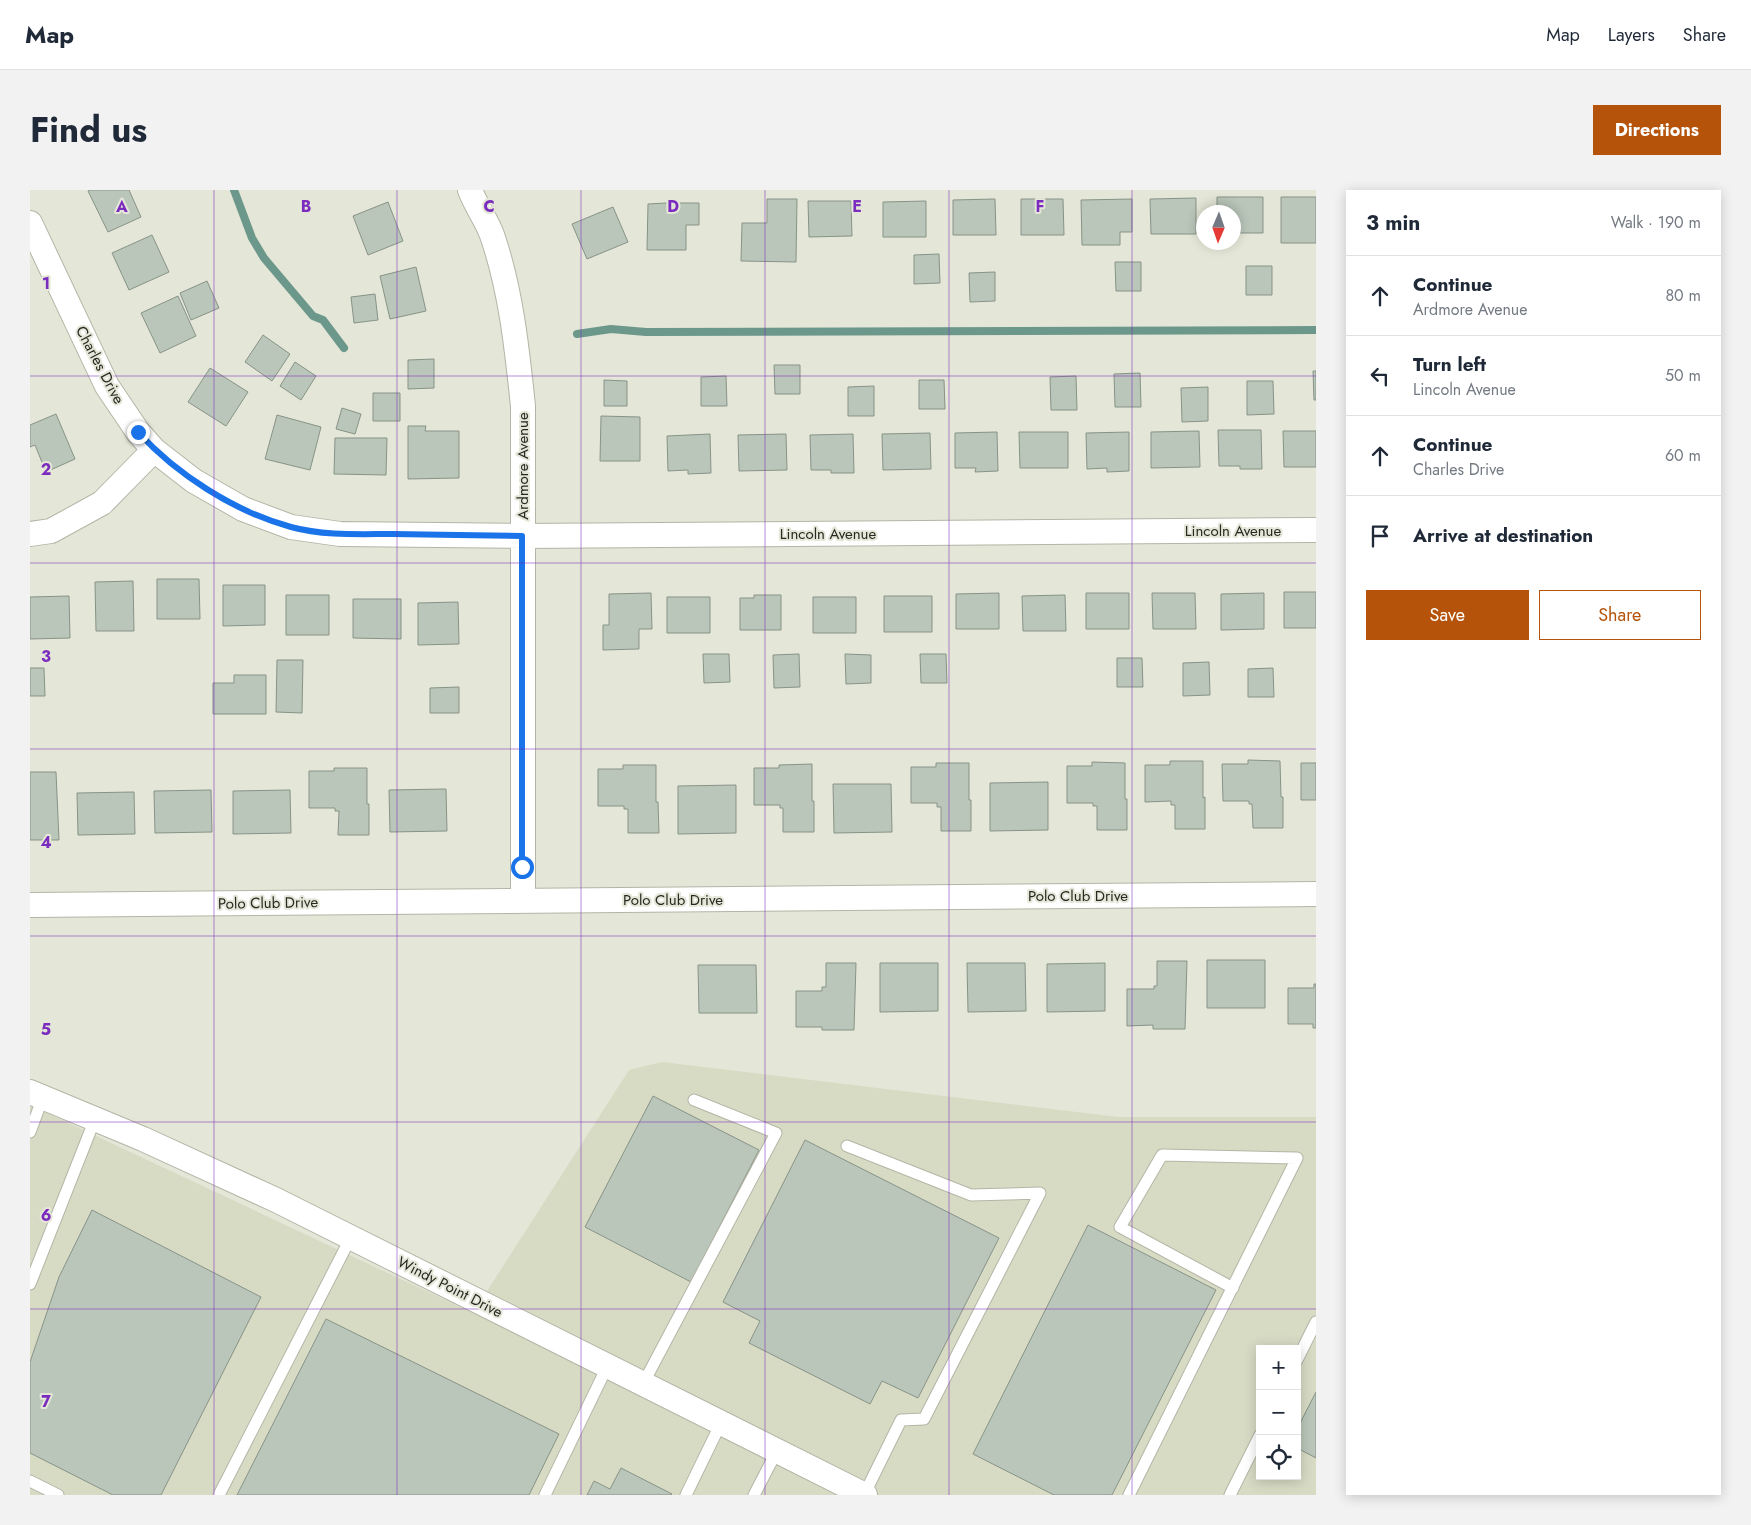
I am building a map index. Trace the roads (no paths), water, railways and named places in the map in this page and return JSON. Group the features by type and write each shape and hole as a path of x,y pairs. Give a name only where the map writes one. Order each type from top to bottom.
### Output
{"street":[{"name":"Ardmore Avenue","path":"476,192 492,234 507,290 518,357 523,406 522,901"},
{"name":"Charles Drive","path":"30,223 107,386 138,432 154,450 194,481 243,509 291,527 340,534"},
{"path":"30,534 51,531 102,503 154,450"},
{"name":"Lincoln Avenue","path":"340,534 522,536 1316,530"},
{"name":"Polo Club Drive","path":"30,906 1316,894"},
{"name":"Windy Point Drive","path":"36,1095 143,1138 267,1196 864,1495"}],"lane":[{"path":"30,1132 36,1095"},
{"path":"643,1384 776,1133 694,1100"},
{"path":"30,1284 95,1119"},
{"path":"847,1146 971,1194 1040,1194 924,1419 901,1420 864,1495"},
{"path":"1129,1495 1233,1288 1297,1158 1162,1155 1120,1227 1233,1288"},
{"path":"219,1495 351,1237"},
{"path":"1301,1352 1316,1322"},
{"path":"545,1495 607,1366"},
{"path":"686,1495 721,1423"},
{"path":"1234,1494 1256,1445"},
{"path":"754,1495 776,1451"},
{"path":"30,1481 58,1495"}],"waterway":[{"path":"234,190 252,238 264,258 313,316 323,320 344,348"},
{"path":"577,334 611,329 646,332 1316,330"}]}
